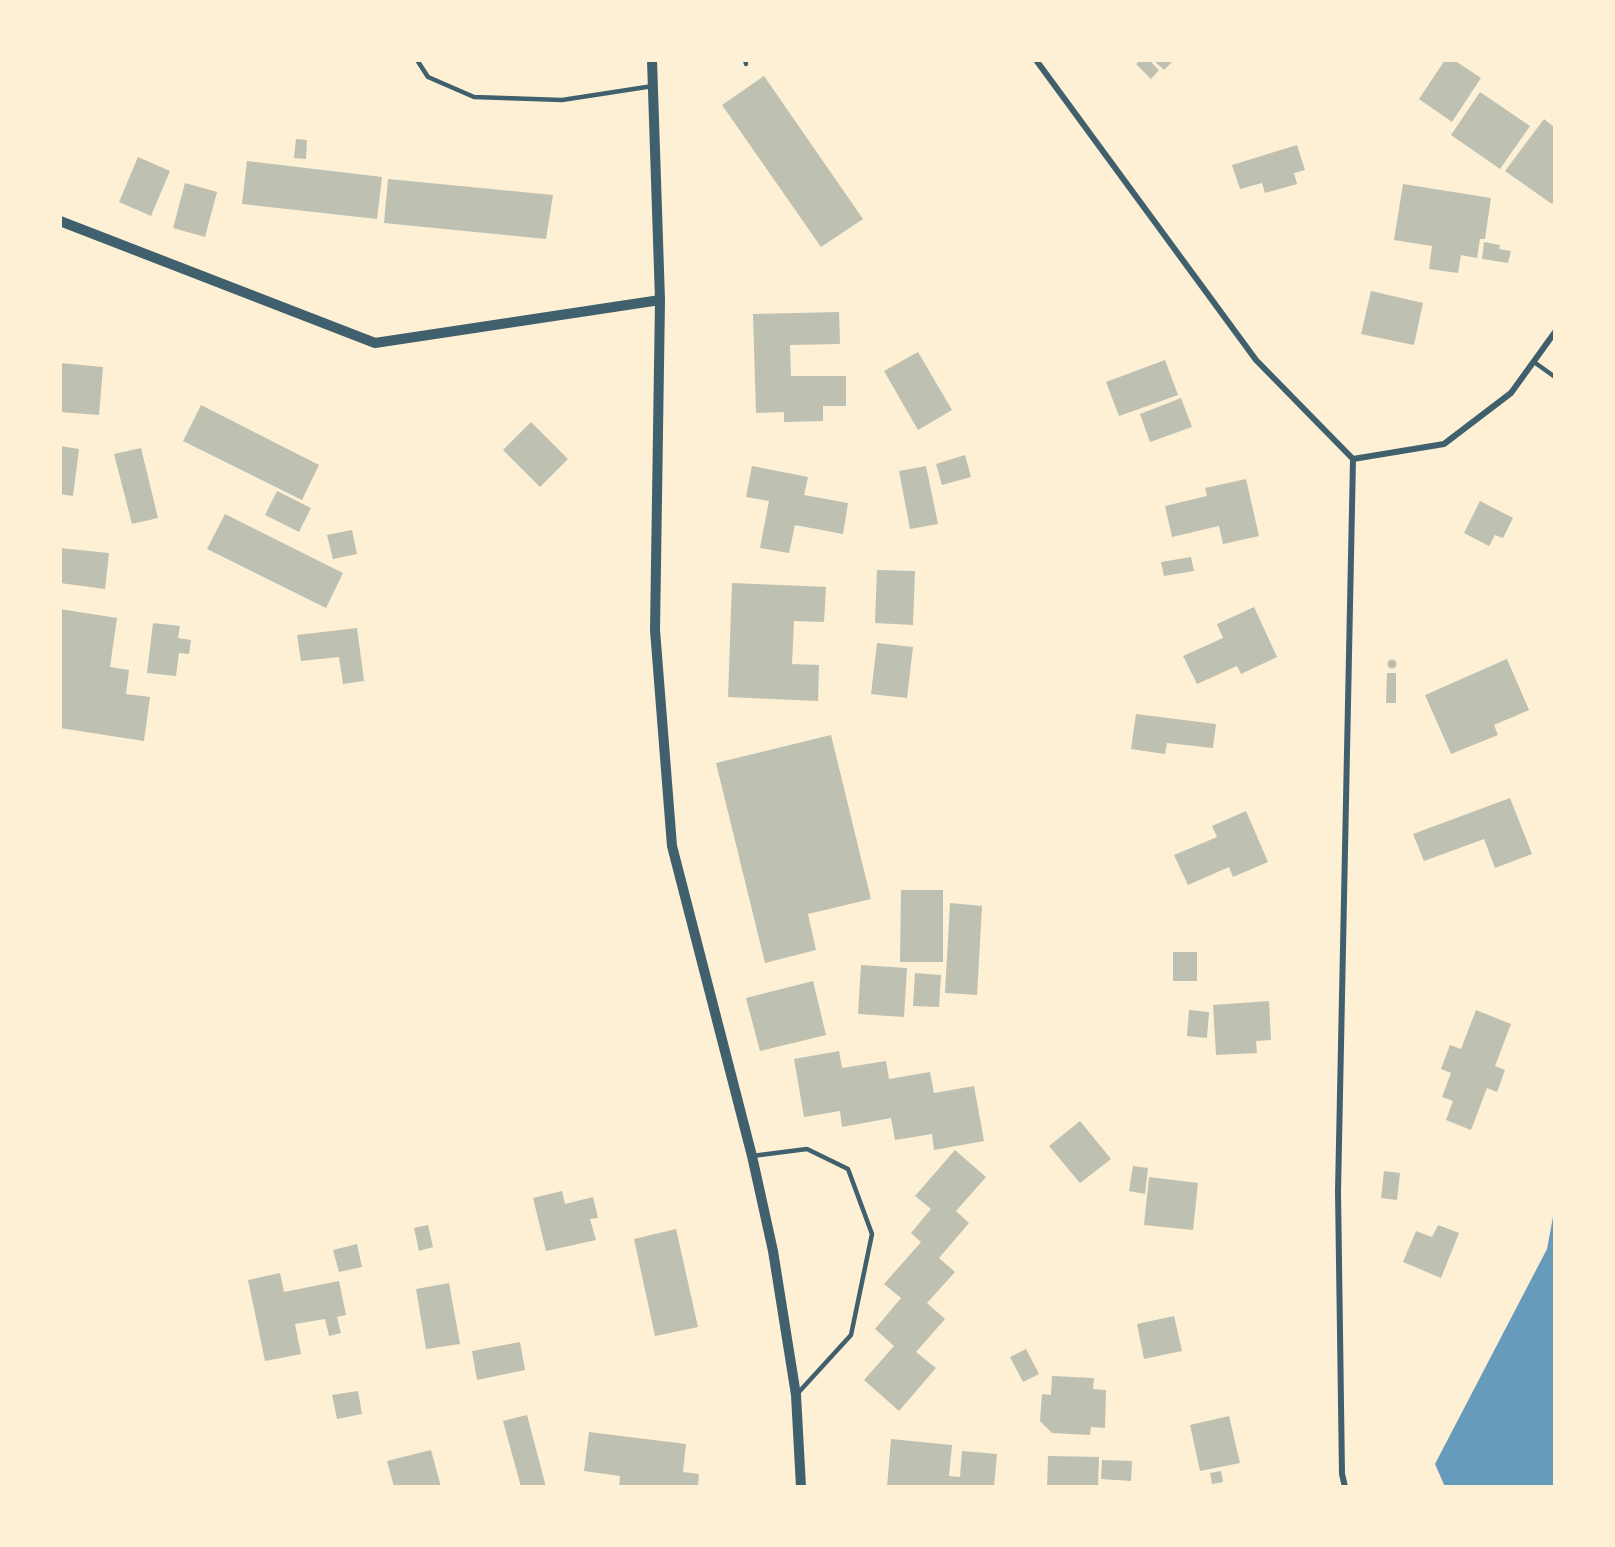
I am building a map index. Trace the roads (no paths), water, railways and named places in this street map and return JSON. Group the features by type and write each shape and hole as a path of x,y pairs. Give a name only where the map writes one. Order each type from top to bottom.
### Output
{"street":[{"path":"652,60 660,300 655,630 672,846 752,1156 773,1251 796,1395 801,1487"},
{"path":"1036,60 1256,360 1353,459 1338,1191 1342,1474 1345,1487"},
{"path":"60,221 375,343 660,300"},
{"path":"1353,459 1444,444 1511,393 1555,332"}],"lane":[{"path":"417,60 428,77 474,97 562,100 653,86"},
{"path":"1534,362 1555,377"},
{"path":"752,1156 807,1149 848,1169 872,1234 851,1335 796,1395"}],"water":[{"path":"1555,1206 1555,1487 1445,1487 1435,1464 1547,1249"}]}
